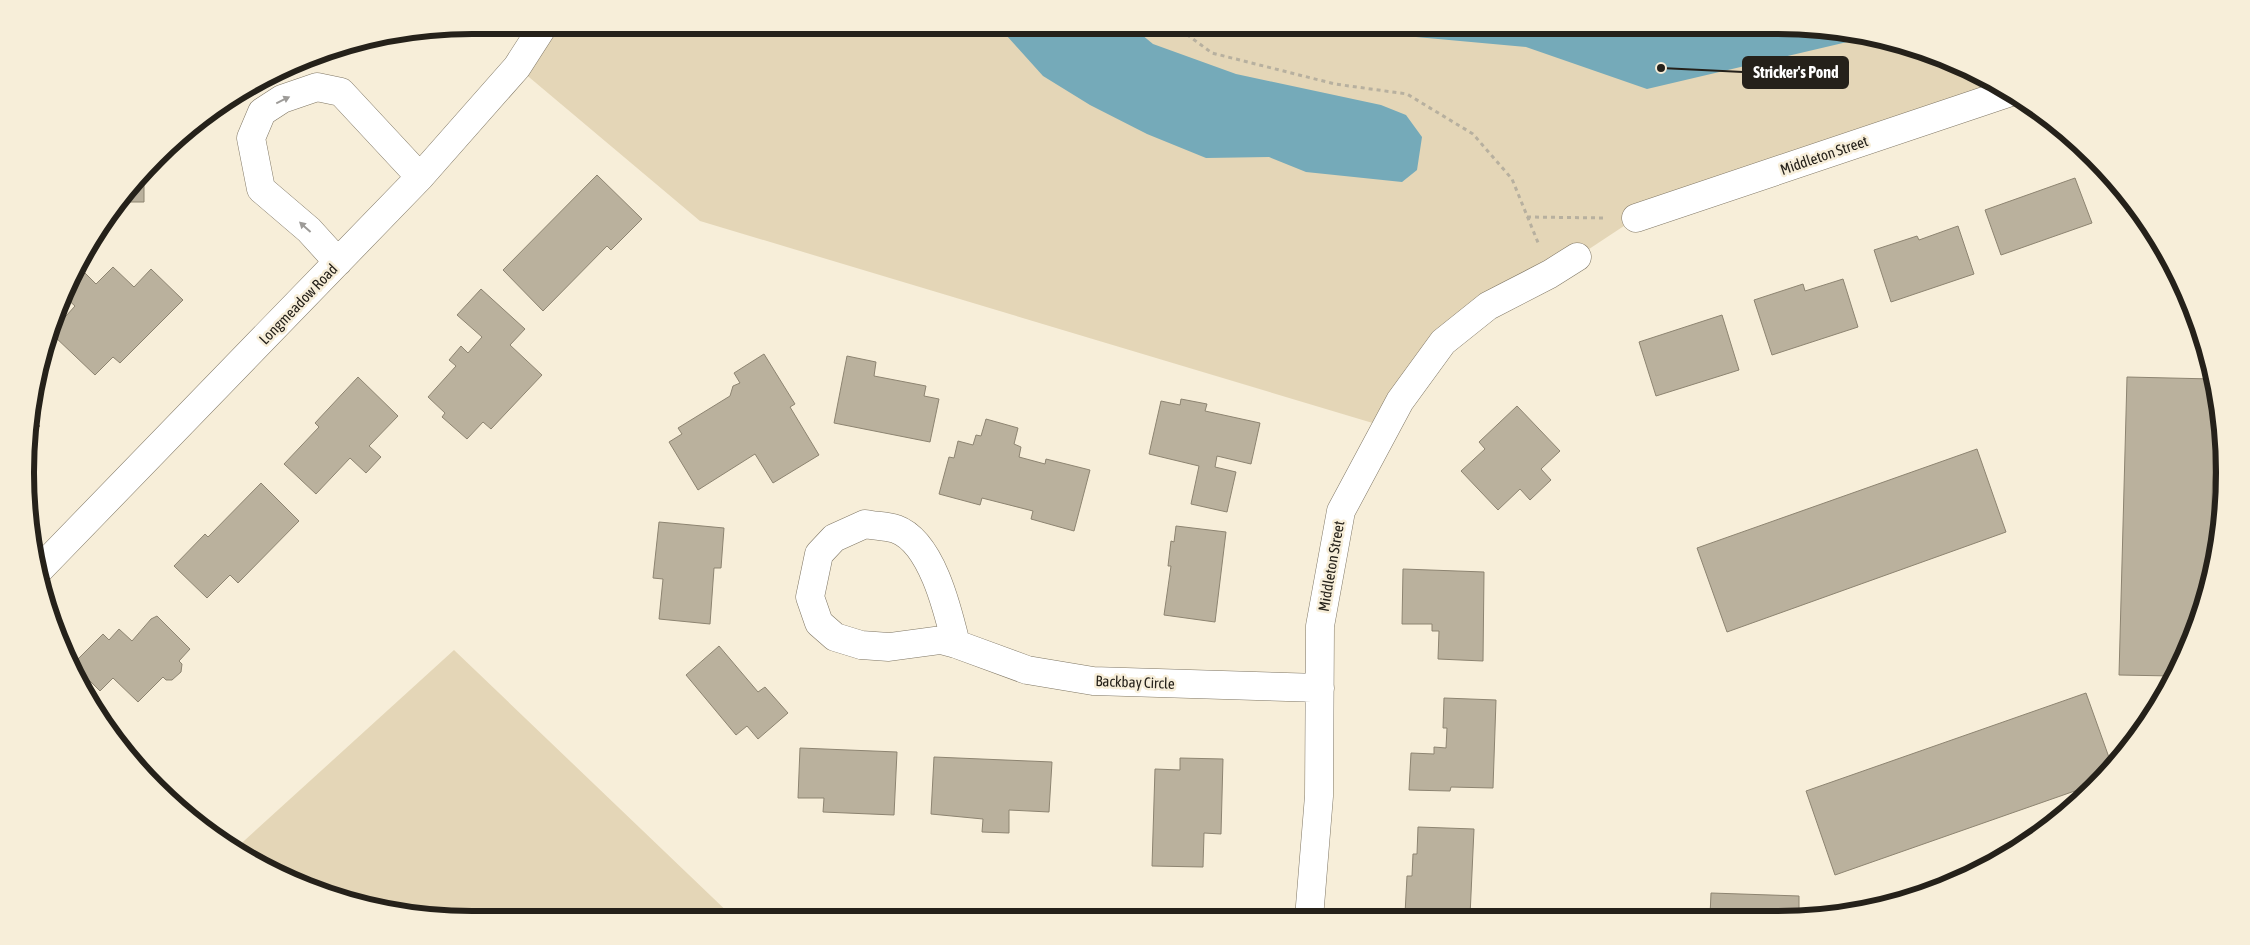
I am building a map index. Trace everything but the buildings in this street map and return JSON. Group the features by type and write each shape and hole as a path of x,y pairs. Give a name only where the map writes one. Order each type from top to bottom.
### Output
{"street":[{"name":"Longmeadow Road","path":"44,565 420,177 517,67 538,34"},
{"path":"338,262 309,230 261,189 251,138 262,112 282,99 317,87 341,92 420,177"},
{"name":"Middleton Street","path":"1636,218 2001,95"},
{"name":"Middleton Street","path":"1309,911 1319,796 1320,626 1341,511 1400,402 1443,342 1488,306 1550,274 1577,257"},
{"name":"Backbay Circle","path":"956,644 948,611 932,568 920,548 896,529 865,524 834,538 820,554 810,597 819,623 835,637 861,645 888,647 941,640 1027,670 1093,682 1320,688"}],"path":[{"path":"1186,34 1212,53 1335,84 1407,94 1473,134 1512,179 1550,274"},
{"path":"1527,218 1636,218"}],"shaded area":[{"path":"538,34 1778,34 1835,38 1891,49 1945,67 1990,89 1636,218 1577,257 1488,306 1386,427 700,221 517,67"},
{"path":"454,650 727,911 472,911 415,907 387,903 331,888 278,866 240,844"}],"water":[{"path":"1005,34 1141,34 1153,44 1236,74 1381,105 1406,115 1422,137 1417,170 1402,182 1306,172 1269,157 1206,158 1147,134 1090,105 1043,76"},
{"path":"1383,34 1778,34 1853,41 1647,89 1526,47"}],"place":[{"name":"Stricker's Pond","path":"1661,68"}]}
